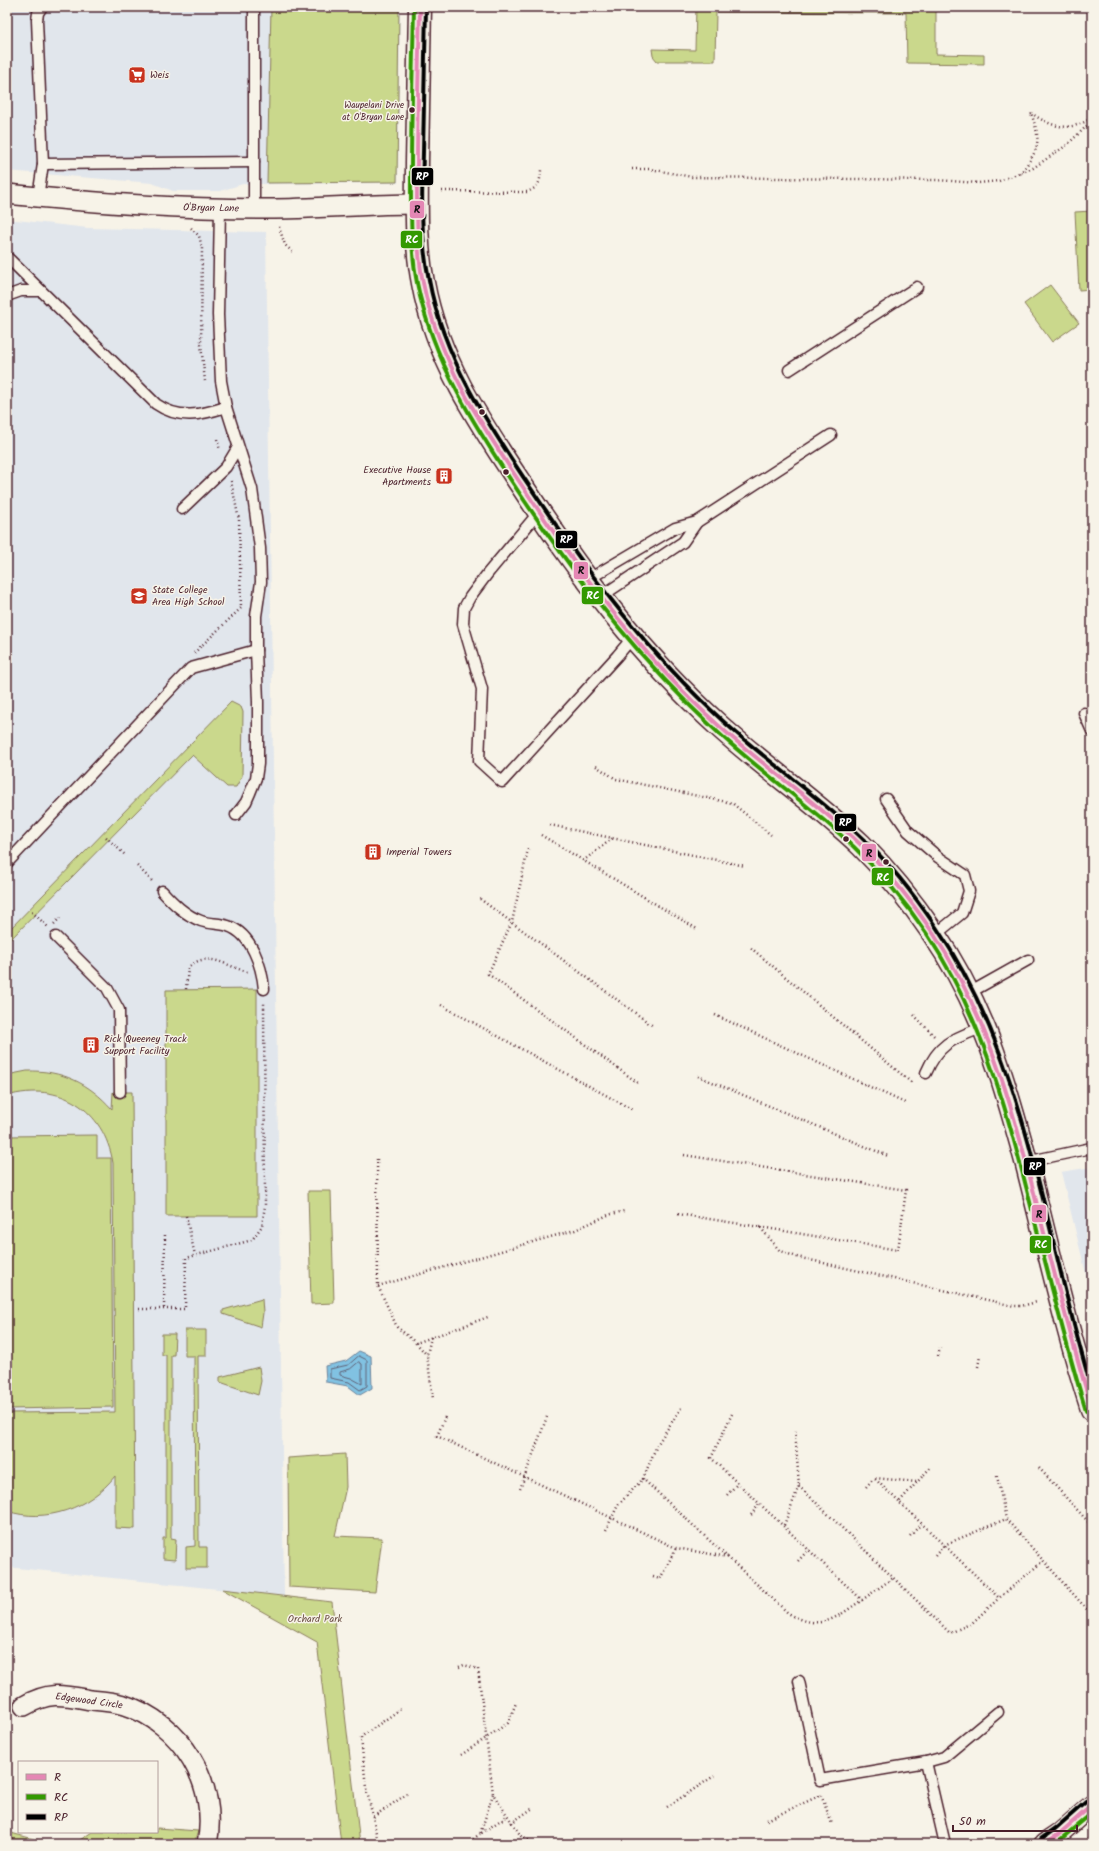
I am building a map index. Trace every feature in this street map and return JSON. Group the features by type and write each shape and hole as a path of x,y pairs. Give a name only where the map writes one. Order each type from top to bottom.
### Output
{"street":[{"path":"420,7 416,204 418,251 430,315 441,345 466,399 539,512 600,598 633,637 685,694 718,725 858,843 896,884 935,934 969,993 985,1027 1002,1074 1092,1409"},
{"name":"O'Bryan Lane","path":"7,194 90,202 220,208 416,204"},
{"name":"Edgewood Circle","path":"24,1706 46,1696 62,1695 124,1705 147,1715 168,1730 190,1755 202,1778 208,1800 209,1816 207,1844"},
{"path":"1044,1844 1059,1834 1092,1805"}],"lane":[{"path":"38,197 43,164 37,20 38,14 42,7"},
{"path":"254,7 254,208"},
{"path":"43,164 254,162"},
{"path":"220,208 218,315 221,381 226,407 252,489 260,548 261,582 256,616 258,764 256,778 250,793 246,802 236,815"},
{"path":"7,257 136,386 166,411 188,416 226,407"},
{"path":"789,370 917,287"},
{"path":"7,296 21,291 41,292"},
{"path":"587,580 675,528 697,522 831,435"},
{"path":"182,509 226,467 238,447"},
{"path":"539,512 470,597 464,608 463,624 482,689 479,761 502,782 633,637"},
{"path":"600,598 679,546 697,522"},
{"path":"7,863 191,668 256,650"},
{"path":"1084,713 1092,731"},
{"path":"886,799 908,831 938,857 965,875 969,891 962,913 935,934"},
{"path":"159,888 178,907 189,915 202,921 228,926 243,936 253,948 264,989"},
{"path":"56,937 107,988 119,1010 120,1092"},
{"path":"969,993 1028,960"},
{"path":"926,1073 932,1058 943,1046 957,1037 985,1027"},
{"path":"1026,1162 1091,1148"},
{"path":"799,1682 820,1780 926,1762 944,1757 998,1712"},
{"path":"926,1762 945,1844"}],"path":[{"path":"1020,174 1035,151 1039,139 1031,113 1043,121 1057,126 1070,127 1081,124 1092,118"},
{"path":"632,169 650,169 692,177 937,180 978,183 999,181 1033,168 1067,146 1092,121"},
{"path":"442,190 527,192 536,188 540,183 541,170"},
{"path":"279,227 285,246 294,253"},
{"path":"191,228 199,236 202,247 201,344 205,381"},
{"path":"217,439 221,451"},
{"path":"190,657 241,608 240,520 231,481"},
{"path":"596,766 616,779 732,803 770,836"},
{"path":"550,825 745,866"},
{"path":"541,836 697,929"},
{"path":"106,837 125,855"},
{"path":"583,861 613,838"},
{"path":"528,849 512,922 488,974 638,1083"},
{"path":"136,866 159,888"},
{"path":"480,900 653,1026"},
{"path":"32,912 50,929"},
{"path":"751,948 913,1084"},
{"path":"186,989 188,968 196,961 201,959 210,959 260,976"},
{"path":"139,1309 185,1309 186,1258 252,1240 262,1226 265,1205 264,989"},
{"path":"441,1005 633,1110"},
{"path":"715,1015 907,1104"},
{"path":"914,1015 943,1046"},
{"path":"698,1076 888,1156"},
{"path":"678,1214 898,1250 906,1190 684,1155"},
{"path":"377,1159 378,1286 397,1327 416,1343 427,1355"},
{"path":"378,1286 575,1230 608,1215 624,1211"},
{"path":"186,1216 193,1255"},
{"path":"760,1227 780,1251 787,1254 1014,1306 1037,1302"},
{"path":"164,1308 165,1232"},
{"path":"416,1343 488,1317"},
{"path":"431,1337 427,1355 432,1399"},
{"path":"938,1356 940,1348"},
{"path":"978,1367 980,1356"},
{"path":"606,1530 618,1504 643,1479 657,1445 681,1408"},
{"path":"520,1489 548,1414"},
{"path":"732,1414 711,1458 784,1525 862,1600"},
{"path":"445,1417 437,1436 676,1548 728,1558"},
{"path":"784,1525 800,1486 795,1429"},
{"path":"899,1502 930,1468"},
{"path":"1039,1468 1092,1526"},
{"path":"997,1476 1006,1519 1092,1615"},
{"path":"874,1478 917,1482"},
{"path":"866,1488 874,1478"},
{"path":"874,1478 999,1598"},
{"path":"643,1479 788,1613 799,1619 821,1623 834,1619 894,1578"},
{"path":"727,1495 738,1483"},
{"path":"800,1486 950,1633 972,1623 1043,1561"},
{"path":"751,1514 760,1503"},
{"path":"935,1556 944,1545 1006,1519"},
{"path":"910,1536 921,1524"},
{"path":"653,1577 660,1579 676,1548"},
{"path":"798,1560 809,1549"},
{"path":"460,1667 464,1665 478,1669 493,1794 480,1834"},
{"path":"462,1756 508,1723 516,1703"},
{"path":"378,1844 366,1788 361,1737 402,1708"},
{"path":"667,1807 714,1776"},
{"path":"373,1817 408,1794"},
{"path":"493,1794 521,1836 535,1844"},
{"path":"767,1820 821,1795 832,1824"},
{"path":"512,1823 533,1808"},
{"path":"473,1839 507,1816"}],"shaded area":[{"path":"7,7 400,7 398,183 243,184 220,191 173,191 152,183 7,171"},
{"name":"State College Area High School","path":"7,219 88,228 266,232 284,1596 7,1567"},
{"path":"1092,1167 1092,1298 1061,1172"}],"green space":[{"path":"271,7 399,7 397,182 267,183"},
{"path":"696,7 936,7 936,54 984,55 984,64 907,63 906,13 716,12 715,61 657,61 653,56 652,49 695,50"},
{"path":"1092,211 1092,289 1079,290 1075,212"},
{"path":"1050,285 1079,323 1052,342 1024,304"},
{"path":"231,702 241,707 243,712 242,776 236,787 227,787 192,755 7,943 7,932"},
{"path":"257,989 257,1216 166,1216 166,990"},
{"path":"27,1071 52,1073 74,1080 94,1092 112,1109 113,1092 132,1092 135,1529 115,1528 115,1476 93,1497 80,1505 66,1510 37,1516 22,1515 7,1511 7,1413 115,1412 113,1163 108,1144 100,1128 89,1114 76,1104 61,1096 45,1093 26,1092 7,1096 7,1075"},
{"path":"97,1135 97,1158 111,1158 113,1407 7,1409 7,1136"},
{"path":"308,1191 331,1191 334,1303 311,1304"},
{"path":"262,1299 263,1313 261,1327 223,1314 223,1310"},
{"path":"185,1330 206,1330 206,1356 198,1356 199,1547 207,1547 207,1568 186,1568 186,1547 195,1546 194,1356 185,1356"},
{"path":"162,1334 175,1334 174,1355 171,1355 171,1538 176,1539 175,1560 163,1559 163,1538 166,1538 166,1355 162,1355"},
{"path":"259,1367 261,1381 258,1395 220,1382 220,1377"},
{"path":"345,1454 346,1487 335,1536 382,1538 375,1592 289,1587 288,1458"},
{"name":"Orchard Park","path":"222,1589 332,1602 360,1844 341,1844 317,1642"},
{"path":"158,1828 198,1831 194,1844 74,1844 90,1833 158,1833"},
{"path":"7,1832 53,1844 7,1844"}],"water":[{"path":"359,1351 371,1356 372,1388 360,1395 348,1386 326,1382 325,1366 346,1361"}],"transit line":[{"name":"RC","path":"414,7 411,170 411,227 413,255 417,283 424,312 445,367 472,419 520,494 563,556 609,616 658,672 711,726 728,742 819,816 854,847 893,889 927,934 947,967 965,1002 993,1073 1016,1147 1059,1317 1086,1411"},
{"name":"R","path":"420,7 417,170 417,226 419,255 423,283 430,312 451,367 464,393 494,444 548,524 592,585 639,644 664,672 718,725 844,829 861,845 881,865 917,910 933,933 971,1000 999,1072 1022,1146 1065,1315 1092,1409"},
{"name":"RP","path":"426,7 422,200 424,248 429,280 436,308 445,336 456,362 483,414 530,487 596,581 644,640 696,696 724,722 831,810 875,851 903,882 936,927 967,980 993,1035 1014,1093 1031,1152 1075,1331 1092,1389"},
{"name":"RP","path":"1041,1839 1055,1829 1088,1800"},
{"name":"R","path":"1044,1844 1059,1834 1092,1805"},
{"name":"RC","path":"1055,1844 1092,1813"}],"place":[{"name":"Weis","path":"137,75"},
{"name":"Waupelani Drive at O'Bryan Lane","path":"412,110"},
{"name":"Executive House Apartments","path":"444,476"},
{"name":"State College Area High School","path":"139,596"},
{"name":"Imperial Towers","path":"373,852"},
{"name":"Rick Queeney Track Support Facility","path":"91,1045"}]}
